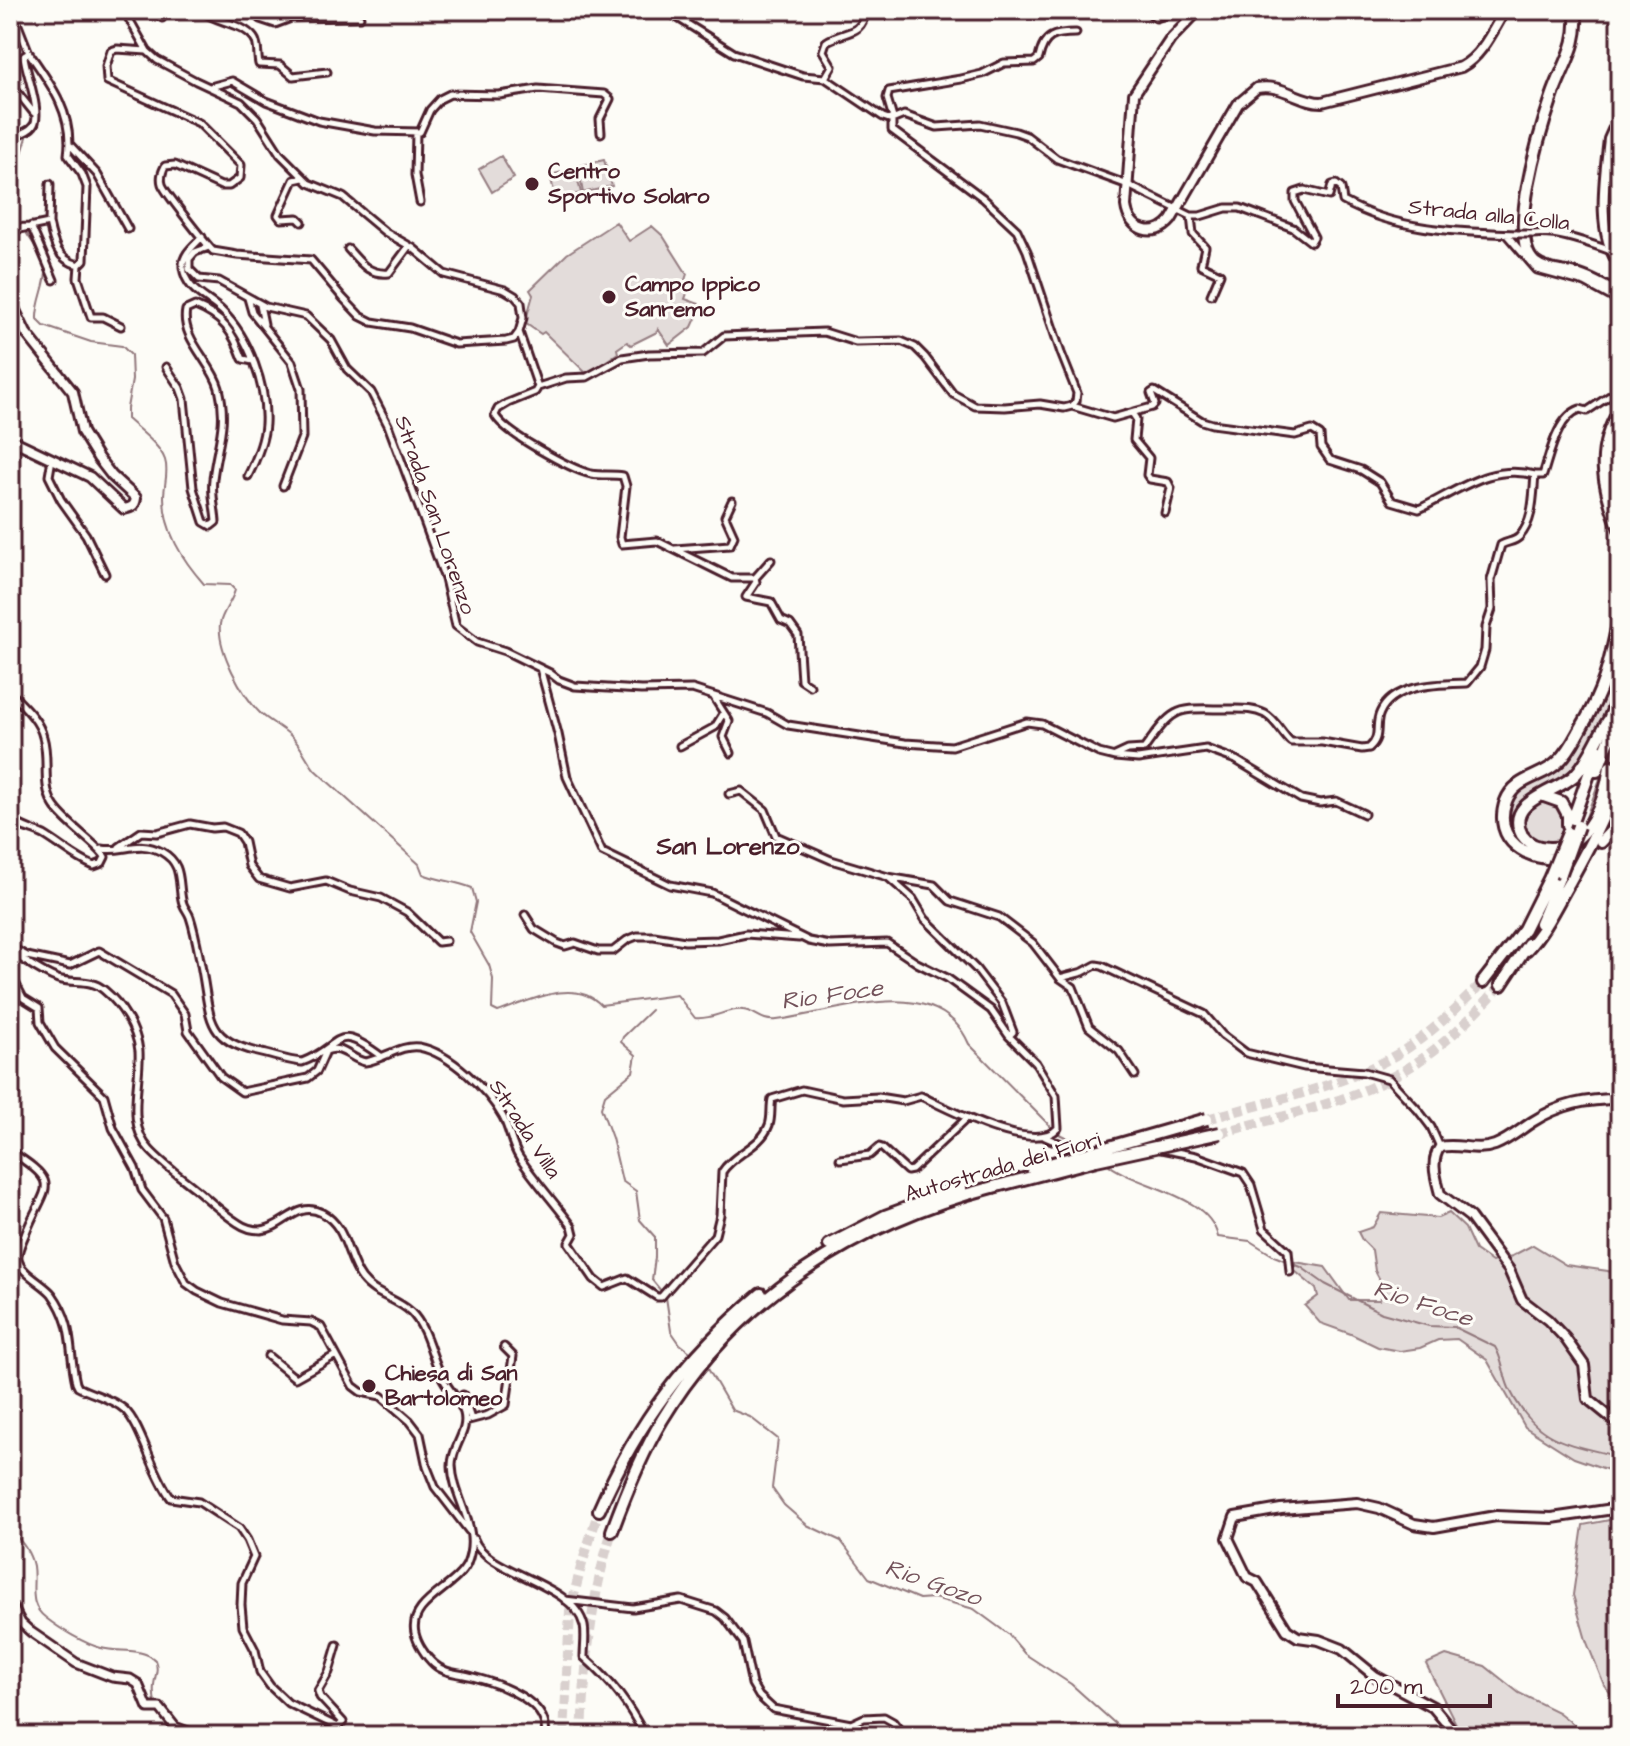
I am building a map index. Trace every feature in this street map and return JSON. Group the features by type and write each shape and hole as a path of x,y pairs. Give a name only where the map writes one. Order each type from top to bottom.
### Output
{"highway":[{"path":"1575,10 1576,42 1550,101 1528,187 1525,247 1530,258 1540,266 1586,278 1620,299"},
{"path":"1620,410 1603,458 1606,496 1620,529"},
{"path":"1605,480 1620,429"},
{"path":"1620,614 1607,678 1585,723 1556,764 1512,790 1504,810 1508,837 1525,853 1540,858 1566,858 1620,712"},
{"path":"1613,681 1620,644"},
{"path":"1526,950 1556,875 1568,833 1620,692"},
{"path":"1608,721 1580,770 1567,783 1531,800 1522,809 1519,826 1523,837 1532,845 1543,848 1566,845 1578,838 1591,823 1604,794 1610,767"},
{"path":"1501,985 1542,931 1605,816 1616,783 1619,741"},
{"path":"1542,795 1553,797 1564,806 1568,815 1568,833"},
{"path":"1601,842 1620,822"},
{"path":"1483,982 1515,942 1569,851"},
{"name":"Autostrada dei Fiori","path":"992,1184 1207,1119"},
{"name":"Autostrada dei Fiori","path":"599,1510 626,1452 666,1390 722,1328 840,1239 885,1216 945,1193 1220,1133"},
{"name":"Autostrada dei Fiori","path":"612,1531 646,1448 678,1395 734,1327 796,1271"}],"main road":[{"path":"1194,12 1170,40 1134,94 1127,214 1143,231 1151,232 1166,226 1238,104 1257,88 1277,87 1308,100 1322,102 1461,67 1481,49 1505,10"},
{"path":"1620,123 1613,130 1608,150 1605,231 1609,250 1620,265"},
{"path":"10,300 26,333 73,392 82,432 98,458 112,476 132,493 135,503 124,509 90,477 10,439"},
{"path":"1620,1099 1566,1104 1503,1141 1483,1148 1440,1147 1435,1165 1440,1194 1461,1209 1480,1230 1509,1270 1522,1300 1565,1338 1584,1365 1588,1399 1620,1425"},
{"path":"1457,1736 1433,1707 1375,1676 1342,1649 1319,1640 1298,1637 1287,1630 1257,1582 1247,1577 1232,1549 1228,1538 1235,1517 1281,1509 1357,1503 1379,1508 1414,1524 1434,1527 1496,1516 1552,1518 1620,1508"}],"street":[{"path":"12,10 28,53 65,110 71,145 68,155 87,187 85,255 83,263 79,265 78,278 91,317 103,317 121,326"},
{"path":"107,81 199,123 239,162 240,178 229,186 221,186 175,165 169,164 163,169 161,179 164,190 209,247 217,252 311,260 360,316 377,324 410,328 456,344 506,341 514,339 519,332 523,313 521,303 515,296 444,274 343,197 303,178 280,154 249,108 157,60 147,51 124,10"},
{"path":"155,10 162,18"},
{"path":"201,10 253,36 257,62 280,65 293,76 327,72"},
{"path":"253,10 260,19 275,24 291,18 360,17"},
{"path":"665,10 734,53 803,76 825,78 883,117 908,116 937,127 980,124 1000,127 1027,136 1048,155 1067,164 1128,185 1178,209 1191,216 1193,234 1206,248 1201,265 1220,274 1211,295"},
{"path":"825,78 832,66 823,51 826,42 860,28 866,10"},
{"path":"1146,10 1156,18 1177,10"},
{"path":"1072,406 1077,393 1017,230 983,198 892,130 893,119 887,98 889,91 982,74 1004,63 1034,62 1039,58 1043,44 1054,34 1076,33"},
{"path":"107,81 106,66 111,51 147,51"},
{"path":"10,138 34,126 32,85 24,61 28,53"},
{"path":"10,67 11,84 35,113"},
{"path":"100,87 107,81"},
{"path":"209,87 232,81 266,101 319,121 375,131 416,132 424,128 440,99 450,94 499,95 538,89 608,96 600,119 601,133"},
{"path":"416,132 415,175 420,202"},
{"path":"71,145 97,174 128,229"},
{"path":"302,222 298,218 281,219 278,215 294,180 303,178"},
{"path":"50,184 49,223 60,255 79,265"},
{"name":"Strada alla Colla","path":"1191,216 1240,208 1293,228 1311,242 1314,237 1295,201 1295,193 1304,190 1329,196 1332,185 1336,184 1341,188 1343,201 1377,217 1437,230 1544,233 1569,237 1620,254"},
{"path":"10,230 49,223"},
{"path":"30,226 54,280"},
{"path":"1506,234 1537,270 1585,283 1620,299"},
{"path":"202,237 185,255 184,271 196,293 222,310 236,328 253,361 264,404 262,443 248,476"},
{"path":"348,249 368,270 377,274 389,273 409,246"},
{"name":"Strada San Lorenzo","path":"209,247 195,252 189,259 189,269 194,276 219,281 260,305 306,316 331,340 347,369 371,392 379,404 445,579 456,626 477,642 505,651 575,686 692,689 767,713 796,727 905,743 952,746 1015,725 1034,723 1099,753 1115,757 1138,759 1195,750 1216,751 1301,799 1320,803 1336,801 1364,814"},
{"path":"248,298 252,312 292,362 301,389 302,437 283,486"},
{"path":"260,305 264,325"},
{"path":"166,367 184,399 194,493 204,522 211,526 216,522 213,477 224,425 215,376 188,330 186,310 195,306 213,313 235,341 243,359 253,361"},
{"path":"519,332 538,387"},
{"path":"755,578 732,578 657,541 626,545 620,541 626,486 623,476 592,474 575,468 508,430 496,419 498,409 535,392 538,387 566,378 587,377 622,358 703,353 724,336 824,332 856,342 901,341 915,347 953,394 975,406 1072,406 1113,418 1152,407 1155,404 1151,393 1154,391 1212,424 1295,435 1312,430 1320,435 1321,447 1330,460 1361,470 1380,482 1392,501 1419,509 1479,477 1497,472 1509,470 1543,475 1561,426 1570,414 1580,409 1587,411 1620,389"},
{"path":"1132,413 1136,419 1134,440 1149,458 1147,475 1150,479 1168,482 1171,488 1165,513"},
{"path":"52,459 49,476 61,500 86,535 105,574"},
{"path":"1115,757 1128,750 1144,749 1160,726 1186,708 1255,710 1278,725 1291,742 1369,748 1378,734 1380,712 1393,696 1431,685 1467,683 1480,667 1485,650 1486,627 1492,609 1491,580 1497,553 1501,545 1515,541 1523,531 1532,507 1535,475"},
{"path":"673,549 730,545 734,536 725,516 732,501"},
{"path":"771,560 755,578 756,582 746,592 746,597 771,602 781,620 794,627 800,641 801,680 810,686"},
{"path":"540,668 567,777 602,852 670,885 712,893 820,944 887,943 969,993 998,1018 1009,1036 1036,1063 1056,1096 1058,1128 1044,1136"},
{"path":"10,692 43,734 47,792 52,803 72,827 102,849 105,857 102,863 94,866 10,818"},
{"path":"713,696 729,721 723,737 731,753"},
{"path":"680,746 715,727 723,714"},
{"path":"729,794 741,791 765,810 776,836 831,860 888,877 934,885 950,901 999,917 1033,943 1060,978 1073,987 1089,1027 1119,1051 1135,1075"},
{"path":"116,849 126,839 141,832 157,833 190,824 223,827 238,833 244,842 249,866 259,879 290,888 326,881 350,891 381,898 407,912 438,942 446,941"},
{"path":"102,849 137,845 150,847 164,854 180,872 181,897 190,917 212,1023 223,1037 239,1049 302,1062 343,1038 369,1046 382,1057"},
{"path":"888,877 913,899 925,919 976,969 1002,1003 1013,1032 1009,1036"},
{"path":"525,915 534,929 557,943 565,946 575,943 598,951 613,951 637,936 685,941 718,940 746,934 800,937"},
{"path":"10,951 70,965 99,951 120,962 171,994 185,1014 188,1031 221,1077 242,1092 308,1078 317,1071 327,1049"},
{"path":"10,951 51,976 97,985 109,994 125,1016 136,1034 139,1050 136,1100 141,1135 151,1152 247,1228 268,1228 294,1212 305,1210 323,1213 331,1220 345,1238 364,1281 373,1290 407,1309 419,1323 437,1368 468,1420"},
{"path":"1060,978 1096,965 1102,966 1204,1014 1222,1035 1246,1053 1304,1067 1364,1072 1389,1079 1431,1127 1440,1147"},
{"path":"10,973 23,998 39,1008 40,1022 55,1048 104,1096 113,1128 135,1168 142,1190 163,1218 175,1262 186,1283 207,1296 243,1310 282,1320 311,1322 324,1331 353,1386 361,1392 381,1396 420,1434 435,1487 472,1534 472,1544 467,1564 460,1575 418,1614 415,1633 426,1656 442,1670 474,1677 536,1706 545,1720 545,1736"},
{"name":"Strada Villa","path":"327,1049 339,1048 365,1062 417,1046 440,1056 479,1084 503,1117 510,1141 519,1157 572,1226 574,1234 569,1243 594,1279 604,1287 627,1278 657,1297 715,1235 720,1215 722,1172 726,1165 760,1139 769,1125 772,1099 802,1090 843,1099 878,1097 903,1101 921,1096 966,1119"},
{"path":"840,1159 870,1155 879,1147 907,1171 912,1170 966,1119 1011,1132 1044,1136 1083,1153 1107,1145 1125,1145 1196,1156 1243,1173 1251,1185 1264,1229 1288,1251 1290,1272"},
{"path":"10,1151 37,1169 46,1183 45,1195 26,1230 18,1256 21,1267 46,1288 59,1306 71,1338 78,1387 115,1403 127,1412 159,1480 171,1498 199,1502 243,1533 254,1557 242,1583 243,1627 255,1650 260,1672 288,1703 338,1727 343,1722 318,1691 329,1672 337,1645"},
{"path":"468,1420 488,1415 506,1405 513,1356 504,1347"},
{"path":"268,1356 295,1378 336,1355"},
{"path":"463,1395 468,1420 452,1465 476,1546 575,1608 584,1625 584,1657 607,1677 635,1714 645,1736"},
{"path":"564,1600 633,1608 681,1600 716,1611 743,1642 752,1684 773,1709 851,1724 864,1718 884,1717 893,1722 904,1736"},
{"path":"10,1603 21,1623 31,1632 76,1663 112,1677 130,1679 138,1684 151,1709 160,1708 175,1727 199,1736"}],"shaded area":[{"path":"501,156 514,178 492,192 479,169"},
{"path":"604,160 612,186 583,193 578,166"},
{"path":"575,169 581,193 556,200 550,175"},
{"name":"Campo Ippico Sanremo","path":"616,222 629,241 652,226 663,236 687,274 684,283 690,285 685,299 699,304 698,314 692,327 669,345 658,329 631,345 627,342 617,349 618,353 587,374 544,332 541,334 525,323 533,295 530,290 567,254"},
{"path":"1620,664 1620,678 1586,755 1572,776 1531,796 1518,832 1555,852 1553,857 1532,854 1509,833 1506,809 1514,792 1547,774 1603,697 1609,680 1617,681"},
{"path":"1620,724 1620,741 1608,803 1552,909 1570,861 1576,859 1572,854 1600,796 1582,828"},
{"path":"1547,799 1562,809 1565,824 1558,844 1539,844 1529,838 1523,826 1533,807"},
{"path":"1381,1213 1438,1218 1449,1213 1465,1228 1475,1250 1492,1262 1533,1245 1566,1265 1608,1271 1620,1276 1620,1474 1574,1458 1525,1427 1487,1360 1457,1339 1438,1340 1420,1348 1400,1351 1378,1347 1320,1323 1305,1306 1318,1296 1316,1289 1295,1271 1295,1262 1325,1267 1349,1300 1379,1300 1386,1291 1375,1271 1372,1250 1358,1232 1373,1227"},
{"path":"1620,1518 1620,1705 1604,1685 1573,1595 1583,1525"},
{"path":"1446,1655 1485,1666 1519,1693 1558,1712 1593,1736 1462,1736 1426,1664"}],"waterway":[{"name":"Rio Foce","path":"20,223 14,190 27,137"},
{"name":"Rio Foce","path":"27,234 46,268 37,319 44,326 91,342 122,346 131,355 132,380 127,419 154,443 165,460 164,497 171,533 188,565 204,584 230,585 235,590 221,620 220,635 239,684 260,713 294,739 315,770 419,864 423,874 472,888 476,902 470,932 489,965 493,979 492,1009 498,1012 565,992 590,997 601,1005 677,995 695,1018 743,1010 777,1020 855,1005 910,1002 934,1008 954,1021 969,1044 1052,1128"},
{"name":"Rio Gozo","path":"651,1010 623,1037 621,1042 636,1055 633,1072 605,1095 601,1108 622,1181 636,1191 640,1220 655,1237 652,1280 666,1297 671,1331 680,1344 694,1355"},
{"name":"Rio Foce","path":"1057,1133 1090,1149"},
{"name":"Rio Foce","path":"1104,1161 1133,1178 1185,1200 1211,1222 1218,1237 1250,1241 1382,1313 1429,1326 1454,1327 1495,1347 1509,1388 1530,1420 1554,1438 1568,1444 1620,1457"},
{"name":"Rio Gozo","path":"707,1367 732,1410 750,1417 778,1439 772,1488 784,1505 807,1525 841,1541 869,1578 919,1599 934,1598 974,1609 1008,1634 1025,1654 1071,1684 1129,1736"},
{"path":"10,1530 30,1555 34,1601 40,1613 73,1636 95,1646 144,1653 155,1660 156,1707 163,1721 178,1736"}],"tunnel":[{"path":"1611,713 1613,681"},
{"path":"1610,767 1611,737"},
{"path":"1207,1119 1337,1082 1386,1061 1429,1032 1483,982"},
{"path":"1220,1133 1331,1103 1394,1076 1452,1035 1501,985"},
{"path":"564,1736 570,1611 599,1510"},
{"path":"582,1736 590,1633 598,1582 612,1531"}],"place":[{"name":"Centro Sportivo Solaro","path":"532,184"},
{"name":"Campo Ippico Sanremo","path":"609,297"},
{"name":"Chiesa di San Bartolomeo","path":"369,1386"}],"district":[{"name":"San Lorenzo","path":"728,847"}]}
